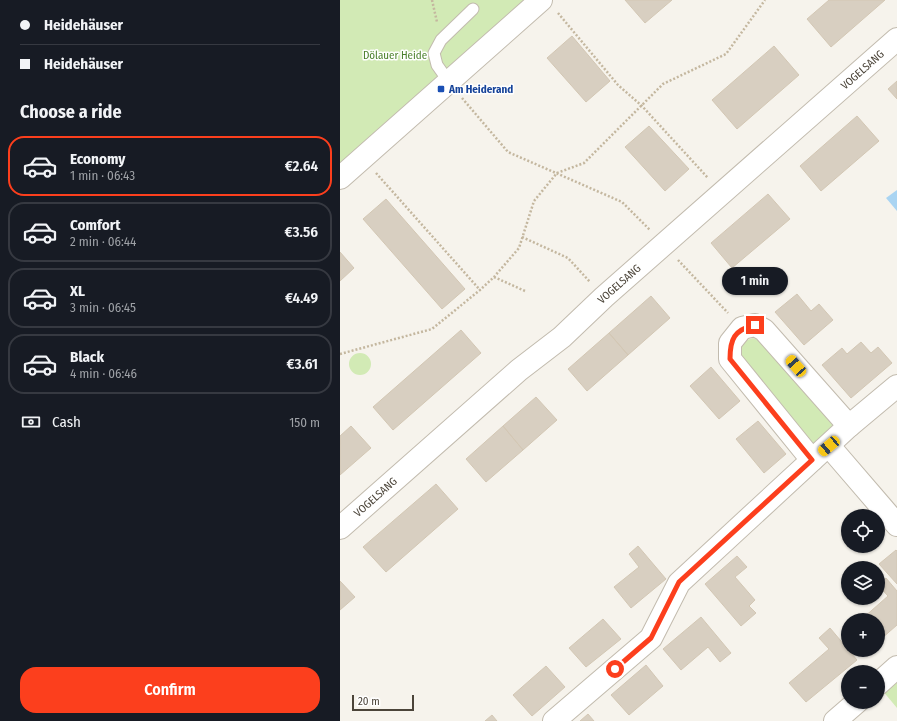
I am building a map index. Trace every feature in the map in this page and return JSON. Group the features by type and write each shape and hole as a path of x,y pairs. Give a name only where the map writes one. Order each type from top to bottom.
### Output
{"street":[{"path":"340,178 449,82 549,6"},
{"name":"VOGELSANG","path":"340,528 519,370 562,337 604,296 664,245 721,193 897,39"},
{"path":"812,460 730,359 730,343 742,328 755,325 764,330 849,426"},
{"path":"554,721 651,638 679,582 829,446 849,426 897,386"},
{"path":"829,446 897,525"},
{"path":"885,678 897,667"},
{"path":"835,721 849,709"}],"lane":[{"path":"449,82 437,65 434,53 441,40 473,9"}],"path":[{"path":"340,354 432,329 480,290 494,277 518,248 534,201 558,173 584,163 663,84 726,54 765,0"},
{"path":"549,6 618,85 642,106 721,193"},
{"path":"449,82 508,152 622,202 742,328"},
{"path":"363,157 480,290"},
{"path":"522,237 568,258 604,296"},
{"path":"494,277 525,291"}],"green space":[{"name":"Dölauer Heide","path":"340,0 541,0 340,175"},
{"path":"753,338 765,343 829,417 833,427 821,443 810,443 739,360 739,349 742,342"},
{"path":"356,353 364,353 371,360 371,368 364,375 356,375 349,368 349,360"},
{"path":"897,676 897,708 885,694 885,687"}],"water":[{"path":"897,190 897,211 886,198"}],"building":[{"path":"625,0 672,0 645,23"},
{"path":"829,0 885,0 831,47 807,19"},
{"path":"572,36 610,81 586,102 547,58"},
{"path":"774,46 799,75 737,129 712,100"},
{"path":"897,81 897,99 888,89"},
{"path":"857,116 879,141 821,191 800,166"},
{"path":"649,126 689,169 665,191 625,147"},
{"path":"768,194 790,219 732,268 711,243"},
{"path":"386,199 465,289 442,309 363,219"},
{"path":"340,252 354,268 340,281"},
{"path":"797,294 811,311 819,304 833,320 804,345 775,312"},
{"path":"651,296 670,318 628,355 609,333"},
{"path":"461,330 481,353 393,430 373,407"},
{"path":"609,333 628,355 587,391 568,369"},
{"path":"861,342 871,353 878,347 892,363 851,398 822,365 842,348 847,354"},
{"path":"711,367 740,401 719,419 690,386"},
{"path":"536,397 557,420 523,450 503,426"},
{"path":"758,421 786,454 764,473 736,439"},
{"path":"351,426 371,448 340,475 340,436"},
{"path":"503,426 523,450 486,482 466,459"},
{"path":"436,484 458,509 386,572 363,547"},
{"path":"638,546 666,579 631,608 614,587 639,567 629,554"},
{"path":"896,550 897,551 897,584 885,571 885,561 883,561"},
{"path":"737,556 747,567 735,577 755,600 749,606 756,613 741,626 705,584"},
{"path":"886,578 897,591 897,625 885,636 885,613 869,613 878,605 885,605 885,599 888,596 885,593"},
{"path":"340,581 355,597 340,610"},
{"path":"701,617 731,653 720,662 708,647 681,670 663,649"},
{"path":"603,619 621,639 586,667 569,648"},
{"path":"830,628 841,641 841,657 854,657 857,660 851,665 841,665 841,673 806,702 789,683 829,649 819,638"},
{"path":"646,665 663,686 629,715 611,695"},
{"path":"546,666 565,687 532,716 513,695"},
{"path":"588,714 594,721 580,721"},
{"path":"492,715 497,721 485,721"}],"place":[{"name":"Am Heiderand","path":"441,89"}],"route":[{"path":"615,669 651,638 679,582 812,460 730,359 730,343 742,328 755,325"}]}
